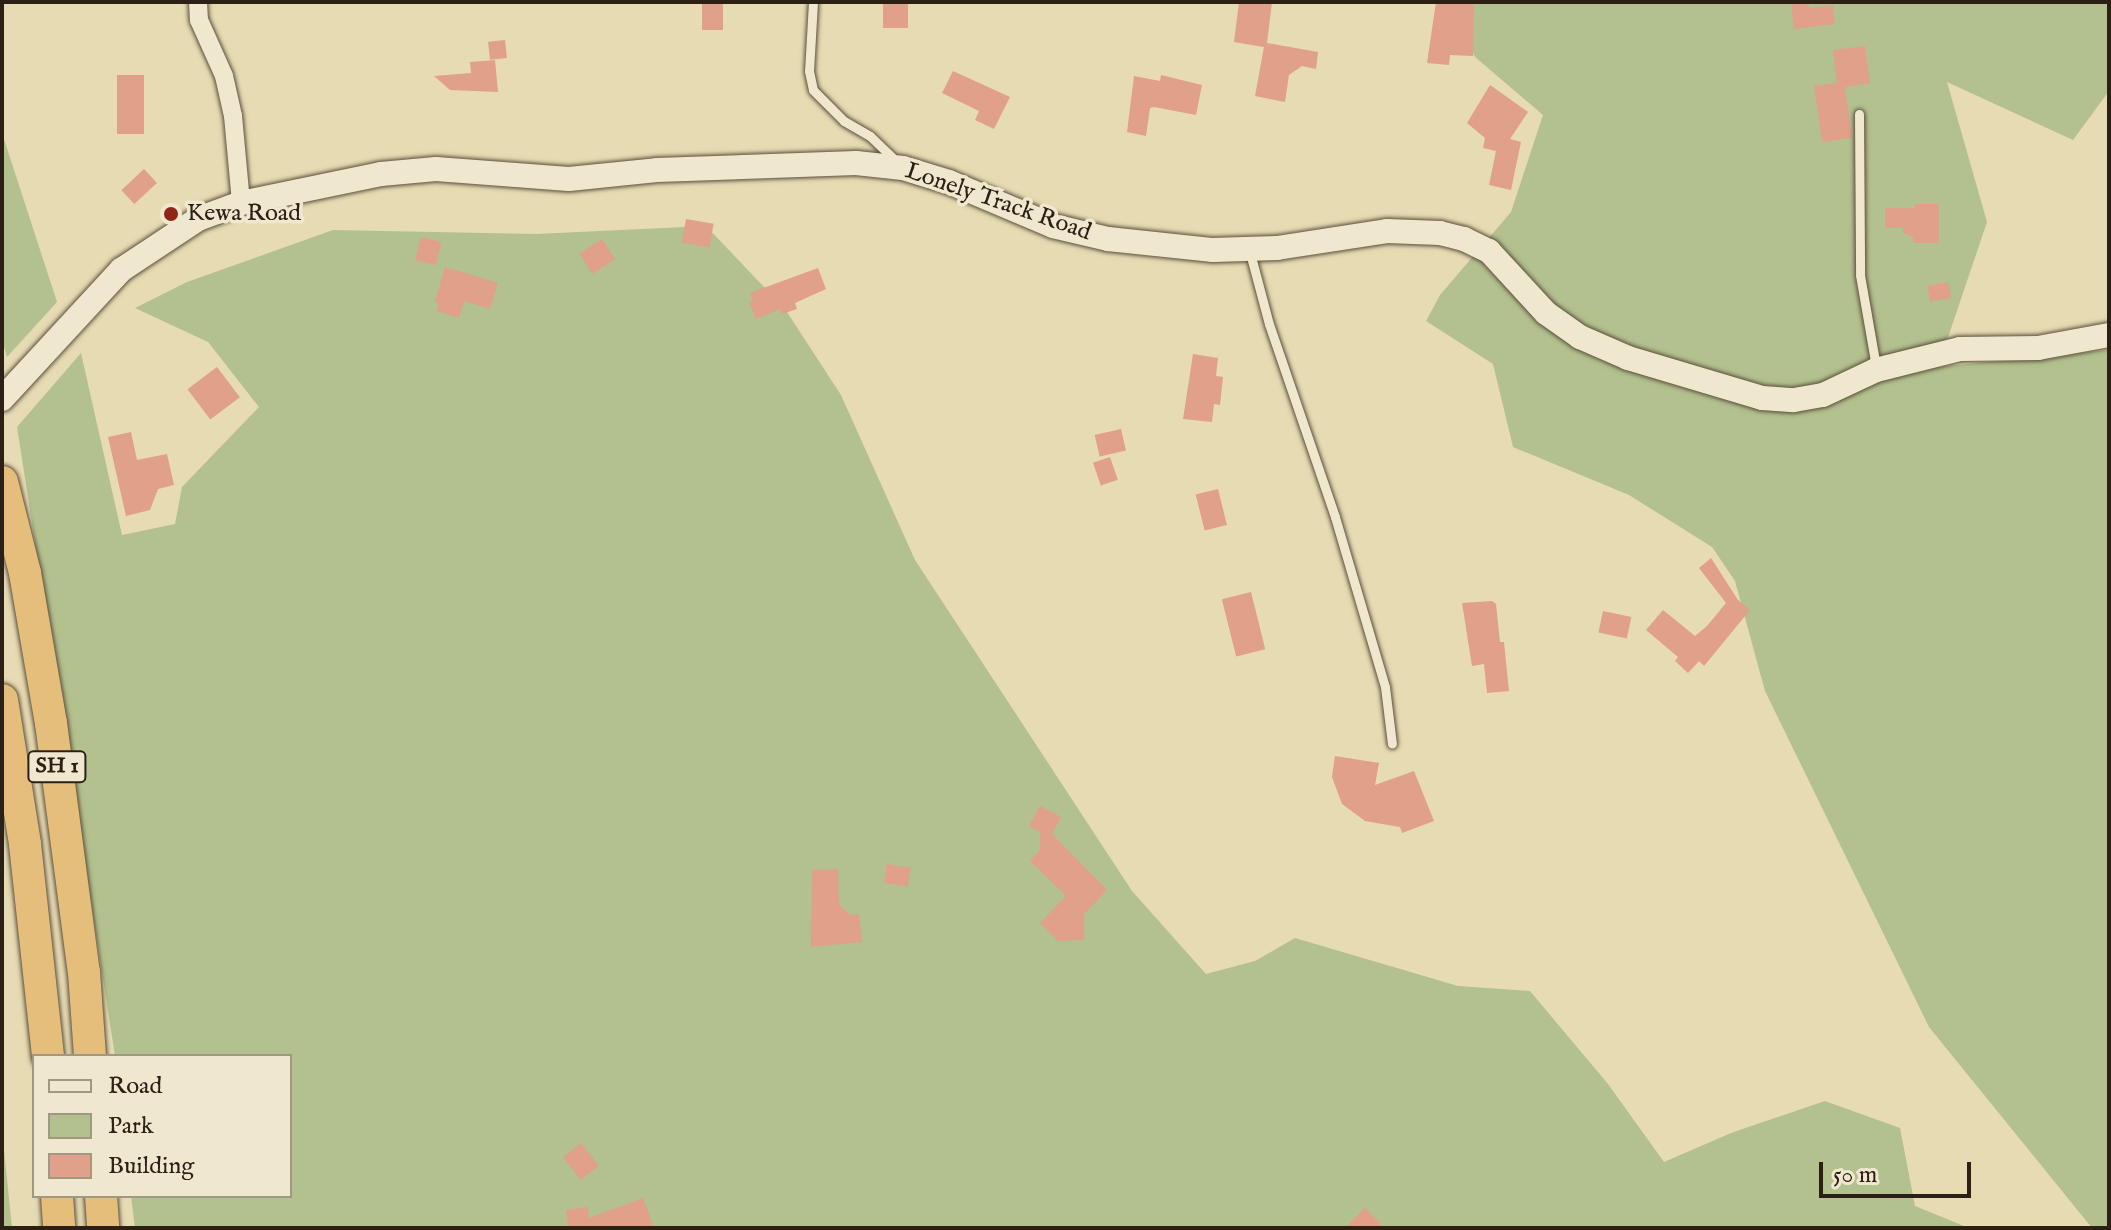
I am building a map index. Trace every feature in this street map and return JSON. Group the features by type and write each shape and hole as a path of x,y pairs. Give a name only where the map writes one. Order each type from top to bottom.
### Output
{"highway":[{"name":"SH 1","path":"2,482 25,573 51,723 84,972 90,1054"},
{"name":"SH 1","path":"2,700 25,844 48,1054"},
{"path":"57,1198 59,1228"},
{"path":"101,1198 103,1228"}],"street":[{"path":"198,2 199,20 224,76 233,116 241,203"},
{"name":"Lonely Track Road","path":"2,399 121,270 198,219 241,203 381,174 436,169 569,179 657,170 856,163 903,168 949,182 1053,226 1108,239 1183,248 1249,249 1364,233 1440,233 1464,239 1489,251 1546,313 1580,337 1628,358 1762,398 1794,400 1823,395 1876,370 1960,349 2038,348 2109,335"}],"lane":[{"path":"813,2 809,71 813,90 844,121 870,136 903,168"},
{"path":"1859,114 1860,275 1876,370"},
{"path":"1249,249 1269,324 1335,517 1385,687 1392,744"}],"green space":[{"path":"1448,2 2109,2 2109,91 2073,140 1947,82 1987,222 1938,367 2109,350 2109,1228 2092,1228 1929,1027 1765,691 1735,581 1712,547 1629,495 1513,447 1493,364 1426,321 1440,295 1511,212 1543,115 1475,57"},
{"path":"2,133 57,302 7,357 2,340"},
{"path":"706,226 785,309 841,395 915,560 1132,891 1206,974 1255,961 1295,938 1458,986 1530,991 1608,1084 1664,1162 1731,1133 1825,1101 1900,1128 1915,1206 1969,1228 135,1228 131,1198 292,1198 292,1054 115,1054 17,427 81,353 122,535 175,524 182,487 259,407 208,342 135,308 187,282 333,230 536,234"},
{"path":"2,1130 12,1228 2,1228"}],"building":[{"path":"702,2 723,2 723,30 702,30"},
{"path":"883,2 908,2 908,28 883,28"},
{"path":"1239,2 1272,2 1267,43 1318,52 1316,69 1302,66 1289,75 1285,102 1255,96 1264,47 1234,42"},
{"path":"1436,2 1474,2 1473,56 1450,55 1449,65 1427,63"},
{"path":"1791,2 1808,2 1809,8 1833,5 1835,24 1794,29"},
{"path":"505,40 507,58 490,60 488,42"},
{"path":"1865,46 1870,83 1845,87 1852,138 1822,142 1814,86 1837,83 1833,50"},
{"path":"495,60 498,92 450,90 434,76 471,73 470,62"},
{"path":"953,71 1010,97 994,129 975,120 979,111 942,93"},
{"path":"117,75 144,75 144,134 117,134"},
{"path":"1161,75 1202,85 1196,115 1154,107 1150,108 1146,136 1127,132 1134,76 1160,81"},
{"path":"1490,85 1528,112 1510,139 1521,142 1511,190 1489,185 1496,151 1483,148 1485,138 1467,123"},
{"path":"144,169 157,183 134,204 121,190"},
{"path":"1915,204 1939,204 1939,243 1913,243 1913,237 1903,233 1903,228 1885,228 1885,208 1915,208"},
{"path":"686,219 714,224 709,247 682,243"},
{"path":"421,237 441,242 436,265 415,260"},
{"path":"602,239 615,259 592,274 579,254"},
{"path":"445,267 498,283 490,309 464,301 459,318 436,311 439,303 435,302"},
{"path":"818,268 826,289 795,303 797,309 782,314 780,309 756,319 749,302 753,300 750,293"},
{"path":"1948,282 1951,298 1930,302 1927,286"},
{"path":"1193,354 1218,358 1216,376 1223,377 1220,405 1214,404 1212,422 1183,419"},
{"path":"217,367 240,397 210,420 187,389"},
{"path":"1121,429 1126,450 1100,457 1095,435"},
{"path":"131,432 137,460 167,454 174,485 158,489 150,510 126,516 108,437"},
{"path":"1110,457 1118,480 1101,486 1093,463"},
{"path":"1218,489 1227,525 1205,530 1196,495"},
{"path":"1711,558 1738,600 1750,610 1704,666 1699,661 1688,673 1675,661 1678,657 1646,630 1663,610 1695,636 1707,626 1726,603 1699,568"},
{"path":"1251,592 1265,649 1236,657 1222,599"},
{"path":"1492,601 1496,604 1500,642 1504,642 1509,691 1487,693 1484,664 1472,666 1462,603"},
{"path":"1603,611 1631,617 1627,639 1598,633"},
{"path":"1335,756 1379,763 1375,785 1414,771 1434,821 1402,833 1400,827 1365,821 1342,804 1332,777"},
{"path":"1040,806 1061,817 1052,834 1107,890 1084,914 1084,940 1058,941 1040,923 1066,896 1030,861 1040,850 1040,832 1029,826"},
{"path":"887,864 911,868 908,887 884,883"},
{"path":"838,869 839,904 850,915 859,914 862,942 811,947 812,870"},
{"path":"581,1143 599,1166 581,1180 563,1157"},
{"path":"643,1198 654,1228 568,1228 566,1210 588,1207 589,1218"},
{"path":"1365,1208 1385,1228 1345,1228"}],"place":[{"name":"Kewa Road","path":"171,214"}]}
